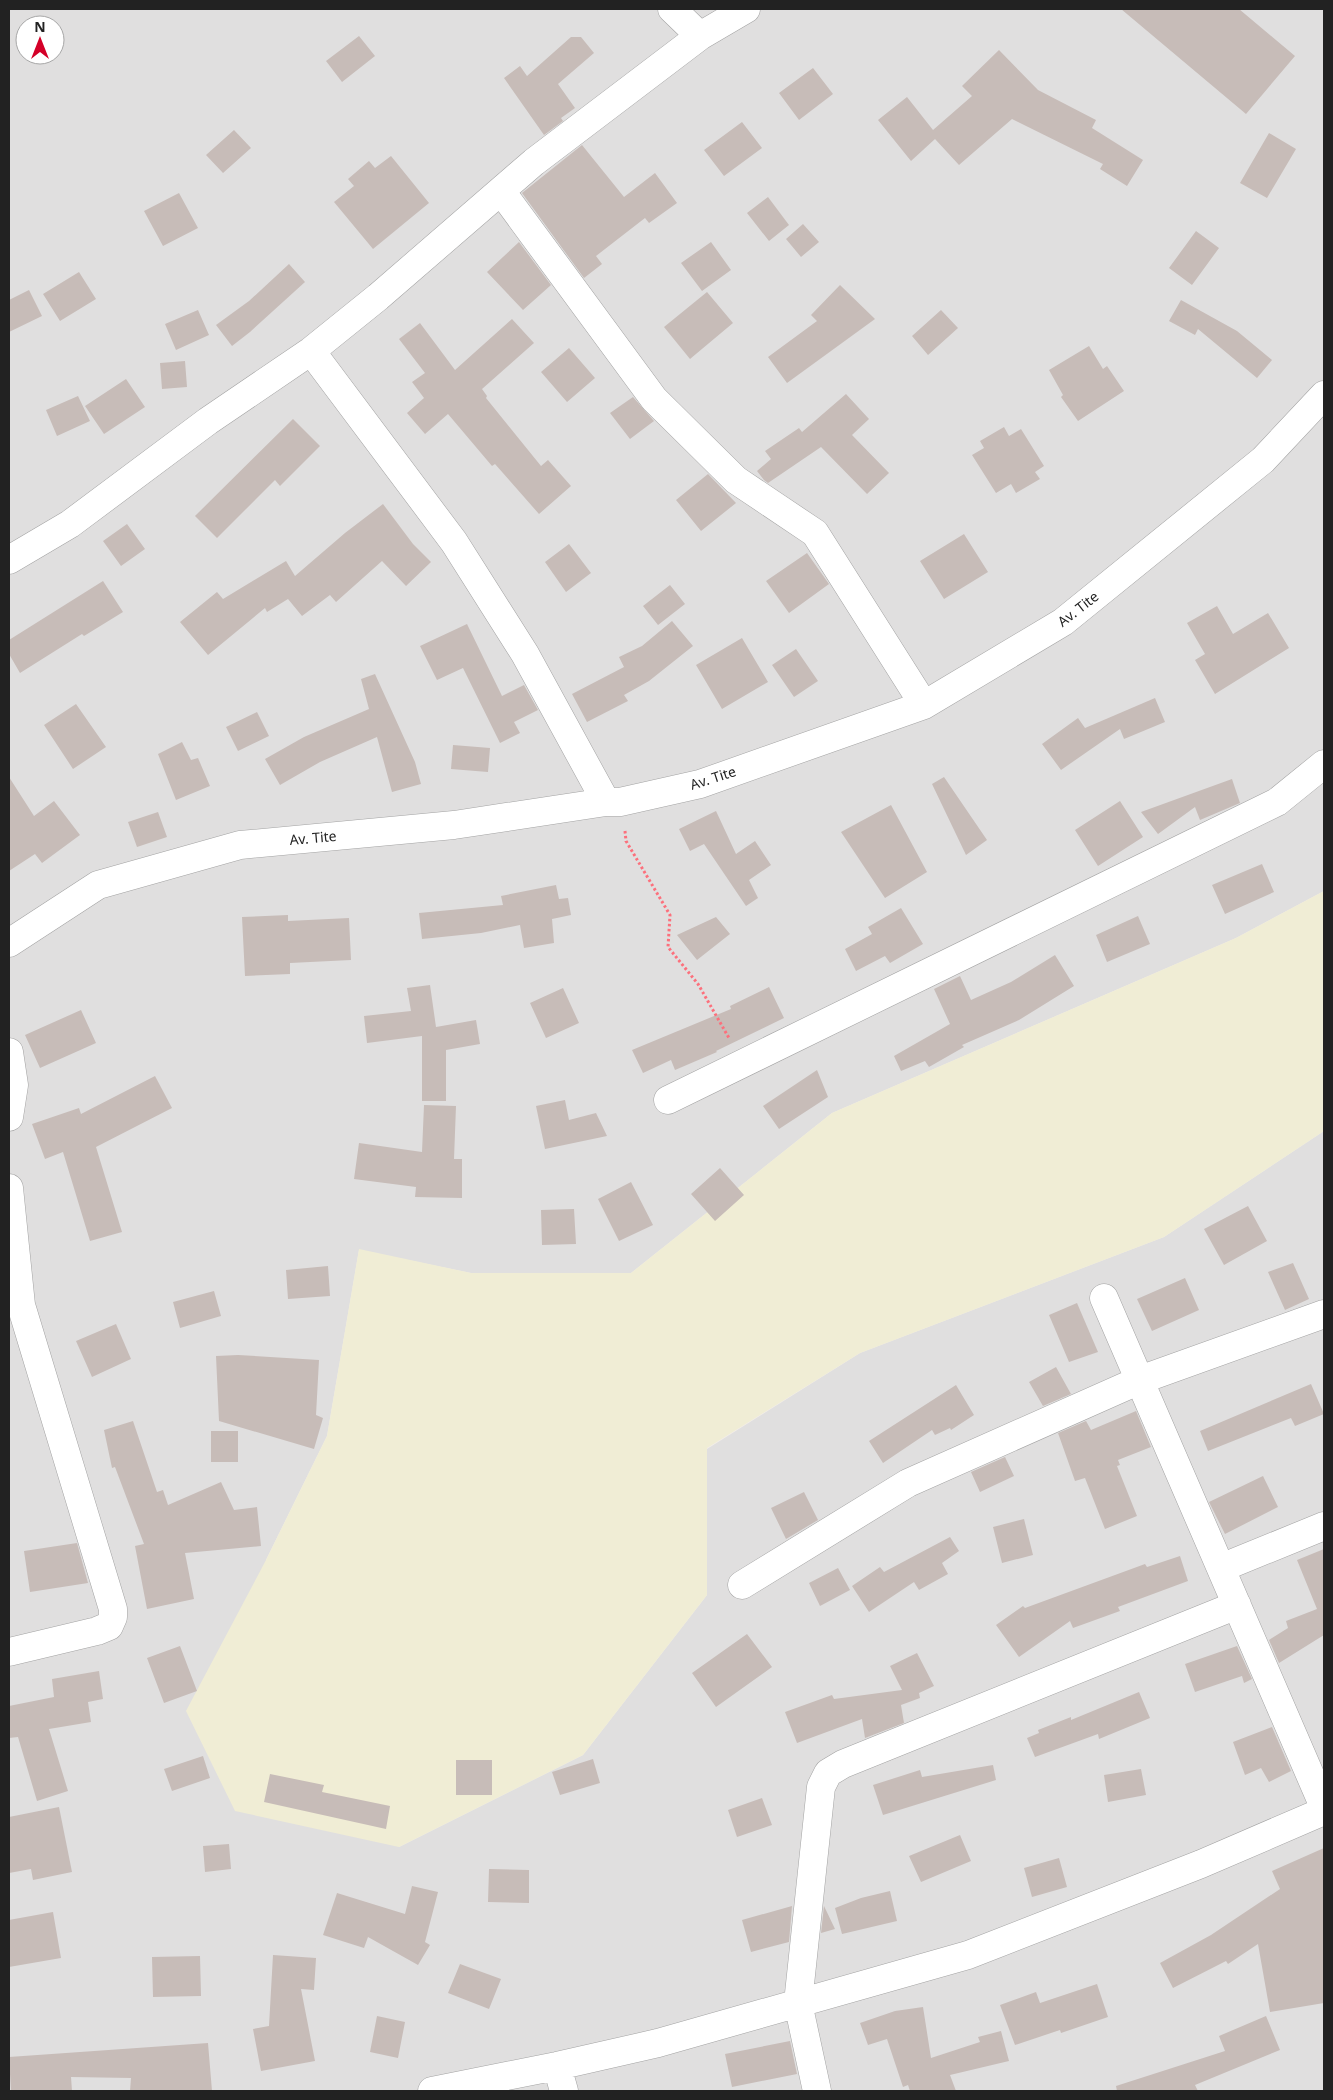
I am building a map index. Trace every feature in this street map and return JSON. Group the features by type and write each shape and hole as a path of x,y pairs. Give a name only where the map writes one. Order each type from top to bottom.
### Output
{"street":[{"path":"672,9 700,36"},
{"path":"9,560 70,524 208,421 311,350 378,297 534,162 700,36 746,9"},
{"path":"500,192 654,399 736,480 815,533 924,705"},
{"path":"311,350 454,542 525,654 613,802"},
{"name":"Av. Tite","path":"9,943 98,885 240,845 454,825 613,802 700,784 924,705 1063,622 1262,460 1324,395"},
{"path":"668,1100 1277,802 1324,764"},
{"path":"9,1052 14,1085 9,1117"},
{"path":"9,1188 21,1305 109,1590 114,1617 109,1626 97,1631 9,1652"},
{"path":"1104,1298 1324,1807"},
{"path":"742,1585 908,1483 1140,1380 1324,1314"},
{"path":"1221,1568 1324,1526"},
{"path":"817,2091 798,2003 821,1787 828,1773 843,1764 1237,1604"},
{"path":"432,2091 561,2079 658,2043 968,1955 1201,1864 1324,1811"}],"path":[{"path":"613,802 626,841 670,915 668,947 698,984 743,1063"}],"shaded area":[{"path":"9,9 1324,9 1324,891 1236,938 832,1113 631,1273 471,1273 359,1250 327,1436 266,1560 399,1847 583,1755 707,1595 707,1449 860,1353 1164,1237 1324,1131 1324,2091 9,2091"},
{"path":"1324,891 1324,1131 1164,1237 860,1353 707,1448 707,1595 583,1755 399,1847 235,1811 186,1711 266,1560 327,1436 359,1249 471,1273 631,1273 832,1113 1236,938"}],"building":[{"path":"1121,9 1239,9 1295,56 1246,114"},
{"path":"359,36 375,56 342,82 326,61"},
{"path":"571,37 581,37 594,53 558,84 575,108 561,118 563,121 544,135 504,78 520,66 527,76"},
{"path":"999,50 1038,90 1096,120 1092,128 1143,160 1127,186 1100,169 1103,164 1012,119 959,165 935,139 911,161 878,120 907,97 933,130 972,96 962,86"},
{"path":"813,68 833,94 799,120 779,93"},
{"path":"742,122 762,148 724,176 704,150"},
{"path":"234,130 251,148 223,173 206,155"},
{"path":"1269,133 1296,149 1267,198 1240,183"},
{"path":"582,145 624,197 655,173 677,203 649,223 645,218 596,256 602,264 584,278 522,193"},
{"path":"391,156 429,203 373,249 334,202 354,186 348,179 369,161 375,168"},
{"path":"179,193 198,228 163,246 144,211"},
{"path":"768,197 789,225 769,241 747,213"},
{"path":"803,224 819,242 801,257 786,239"},
{"path":"1196,231 1219,248 1192,285 1169,268"},
{"path":"519,242 551,285 523,310 487,272"},
{"path":"711,242 731,270 702,291 681,263"},
{"path":"289,264 305,282 232,346 216,325 249,301"},
{"path":"79,272 96,299 60,321 43,294"},
{"path":"840,285 875,319 787,383 768,357 817,321 811,315"},
{"path":"29,290 42,316 9,332 9,300"},
{"path":"707,292 733,323 690,359 664,327"},
{"path":"1181,300 1237,331 1272,360 1257,378 1198,329 1195,335 1169,321"},
{"path":"198,310 209,335 176,350 165,324"},
{"path":"941,310 958,328 928,355 912,336"},
{"path":"512,319 534,343 482,389 487,396 486,398 541,466 548,460 571,486 539,514 495,464 492,466 448,414 425,434 407,413 424,398 412,382 425,373 399,339 420,323 455,370"},
{"path":"1089,346 1103,369 1107,366 1124,391 1078,421 1061,397 1063,395 1049,370"},
{"path":"569,348 595,378 567,402 541,372"},
{"path":"185,361 187,387 162,389 160,363"},
{"path":"126,379 145,407 104,434 85,406"},
{"path":"846,394 869,419 852,435 889,473 867,494 821,447 768,483 764,480 757,471 771,459 765,451 799,428 802,432"},
{"path":"78,396 90,421 57,436 46,410"},
{"path":"633,397 654,421 630,439 610,413"},
{"path":"293,419 320,446 280,486 275,480 217,538 195,516"},
{"path":"1004,427 1009,436 1021,429 1044,466 1035,472 1040,479 1016,493 1011,484 996,493 972,455 984,448 980,441"},
{"path":"708,474 736,503 701,531 676,500"},
{"path":"383,504 413,544 431,562 406,586 382,561 336,602 330,595 302,616 288,599 267,612 265,608 208,655 180,622 217,592 223,599 286,561 295,576 345,533"},
{"path":"127,524 145,549 121,566 103,541"},
{"path":"964,534 988,572 944,599 920,561"},
{"path":"569,544 591,573 566,592 545,562"},
{"path":"807,553 829,584 789,613 766,581"},
{"path":"103,581 123,612 84,636 82,634 20,673 9,654 9,640"},
{"path":"670,585 685,604 658,625 643,606"},
{"path":"1217,606 1233,634 1268,613 1289,648 1215,694 1195,660 1205,654 1187,623"},
{"path":"672,621 693,646 649,681 624,695 628,701 587,722 572,694 624,667 619,657 642,646"},
{"path":"467,624 502,696 524,685 538,710 514,722 520,733 500,743 463,668 437,680 420,646"},
{"path":"742,638 768,682 722,709 696,665"},
{"path":"796,649 818,681 794,697 772,665"},
{"path":"375,674 415,762 421,784 392,792 377,737 320,762 280,785 265,759 304,737 369,709 361,679"},
{"path":"1155,698 1165,722 1124,739 1120,729 1061,770 1042,744 1078,718 1085,728"},
{"path":"76,704 106,747 73,769 44,725"},
{"path":"257,712 269,736 238,751 226,727"},
{"path":"182,742 191,760 198,758 210,786 176,800 158,754"},
{"path":"453,745 490,748 488,772 451,769"},
{"path":"9,777 34,816 54,801 80,835 42,863 35,854 9,871"},
{"path":"944,777 987,840 966,855 932,784"},
{"path":"1232,779 1240,803 1200,820 1195,807 1158,834 1141,812"},
{"path":"1120,801 1143,837 1098,866 1075,830"},
{"path":"891,805 927,872 885,898 841,832"},
{"path":"716,811 736,854 755,841 771,865 749,880 758,898 746,906 704,844 690,851 679,829"},
{"path":"158,812 167,837 137,847 128,822"},
{"path":"1262,864 1274,892 1225,914 1212,885"},
{"path":"556,885 559,899 568,898 571,915 552,919 554,943 524,948 520,925 481,933 422,939 419,913 503,905 501,896"},
{"path":"901,908 923,944 890,963 885,956 856,971 845,949 872,934 868,927"},
{"path":"288,915 288,921 349,918 351,960 290,963 290,974 245,976 242,917"},
{"path":"1138,916 1150,944 1107,962 1096,935"},
{"path":"716,917 730,934 697,960 677,935"},
{"path":"1055,955 1074,986 1019,1020 962,1045 964,1047 929,1067 925,1061 901,1071 894,1056 950,1024 934,989 960,976 971,1000 1011,982"},
{"path":"430,985 436,1027 476,1020 480,1044 446,1050 446,1101 422,1101 422,1036 367,1043 364,1016 411,1011 407,988"},
{"path":"769,987 784,1018 717,1052 675,1070 671,1060 643,1073 632,1050 731,1009 730,1006"},
{"path":"563,988 579,1023 546,1038 530,1003"},
{"path":"81,1010 96,1043 40,1068 25,1035"},
{"path":"817,1070 828,1097 779,1129 763,1106"},
{"path":"155,1076 172,1108 96,1147 122,1232 90,1241 63,1152 45,1159 32,1124 79,1108 81,1114"},
{"path":"565,1100 569,1120 596,1113 607,1136 545,1149 536,1106"},
{"path":"424,1105 456,1106 454,1159 462,1159 462,1198 415,1197 416,1187 354,1179 359,1143 422,1152"},
{"path":"720,1168 744,1195 715,1221 691,1194"},
{"path":"631,1182 653,1225 619,1241 598,1199"},
{"path":"1248,1206 1267,1241 1224,1265 1204,1229"},
{"path":"574,1209 576,1244 542,1245 541,1210"},
{"path":"1293,1263 1309,1299 1285,1310 1268,1272"},
{"path":"328,1266 330,1296 288,1299 286,1270"},
{"path":"1185,1278 1199,1310 1152,1331 1137,1299"},
{"path":"214,1291 221,1316 180,1328 173,1302"},
{"path":"1077,1303 1098,1352 1069,1362 1049,1315"},
{"path":"116,1324 131,1359 92,1377 76,1341"},
{"path":"238,1355 319,1360 316,1415 323,1418 314,1449 219,1421 216,1356"},
{"path":"1056,1367 1071,1394 1043,1406 1029,1382"},
{"path":"1311,1384 1324,1414 1295,1426 1291,1418 1208,1451 1200,1431"},
{"path":"956,1385 974,1415 951,1430 950,1428 935,1435 932,1430 883,1463 869,1441"},
{"path":"1136,1411 1151,1447 1118,1460 1120,1465 1117,1466 1137,1516 1105,1529 1085,1478 1075,1481 1058,1433 1086,1421 1091,1430"},
{"path":"133,1421 157,1492 163,1490 168,1505 221,1482 234,1510 257,1507 261,1546 185,1553 194,1599 147,1609 135,1546 144,1544 115,1467 112,1468 104,1430"},
{"path":"211,1431 238,1431 238,1462 211,1462"},
{"path":"1005,1457 1014,1476 980,1492 971,1472"},
{"path":"1263,1476 1278,1507 1225,1534 1209,1502"},
{"path":"804,1492 818,1520 786,1539 771,1508"},
{"path":"1024,1519 1033,1555 1002,1563 993,1527"},
{"path":"950,1537 959,1551 942,1563 948,1574 919,1590 914,1582 869,1612 852,1586 880,1567 884,1572"},
{"path":"77,1543 88,1583 30,1592 24,1551"},
{"path":"1324,1549 1324,1635 1279,1663 1269,1640 1288,1628 1286,1621 1317,1609 1297,1560"},
{"path":"1180,1556 1188,1581 1118,1607 1120,1611 1073,1628 1070,1621 1019,1657 996,1625 1023,1606 1025,1608 1145,1564 1147,1567"},
{"path":"838,1568 850,1590 820,1606 809,1583"},
{"path":"747,1634 772,1667 716,1707 692,1673"},
{"path":"180,1646 197,1691 164,1703 147,1658"},
{"path":"1237,1646 1252,1679 1244,1683 1242,1676 1195,1692 1185,1664"},
{"path":"917,1653 934,1686 919,1693 920,1698 901,1705 904,1723 865,1738 862,1719 797,1743 785,1712 832,1695 834,1699 902,1690 890,1666"},
{"path":"99,1671 103,1699 88,1702 91,1722 49,1729 68,1791 37,1801 18,1737 9,1738 9,1706 54,1697 52,1679"},
{"path":"1139,1692 1150,1718 1099,1739 1098,1734 1035,1757 1027,1738 1039,1733 1038,1730 1071,1717 1071,1720"},
{"path":"1272,1727 1291,1771 1269,1782 1261,1768 1245,1775 1233,1742"},
{"path":"203,1756 210,1778 172,1791 164,1769"},
{"path":"593,1759 600,1783 560,1795 552,1772"},
{"path":"456,1760 492,1760 492,1795 456,1795"},
{"path":"993,1765 996,1780 883,1815 873,1785 920,1770 922,1777"},
{"path":"1141,1769 1146,1795 1108,1802 1104,1775"},
{"path":"270,1774 324,1785 322,1792 390,1806 386,1829 264,1802"},
{"path":"762,1798 772,1825 737,1837 728,1810"},
{"path":"59,1807 72,1872 33,1880 31,1869 9,1873 9,1817"},
{"path":"960,1835 971,1861 921,1882 909,1856"},
{"path":"229,1844 231,1869 205,1872 203,1846"},
{"path":"1324,1848 1324,2003 1270,2012 1258,1944 1228,1964 1226,1961 1173,1988 1160,1963 1211,1935 1280,1889 1272,1871"},
{"path":"1059,1858 1067,1887 1032,1897 1024,1868"},
{"path":"489,1869 529,1870 529,1903 488,1902"},
{"path":"412,1886 438,1892 425,1942 430,1945 418,1965 368,1937 364,1948 323,1935 337,1893 405,1914"},
{"path":"890,1891 897,1921 842,1934 835,1908 861,1898"},
{"path":"792,1906 789,1942 751,1952 742,1920"},
{"path":"824,1906 835,1929 821,1933"},
{"path":"53,1912 61,1958 9,1967 9,1920"},
{"path":"273,1955 316,1958 314,1990 301,1989 315,2061 261,2071 253,2029 269,2026"},
{"path":"200,1956 201,1996 153,1997 152,1957"},
{"path":"460,1964 501,1979 489,2009 448,1993"},
{"path":"1097,1984 1108,2017 1061,2033 1060,2030 1015,2045 1000,2005 1036,1992 1040,2003"},
{"path":"923,2007 931,2058 980,2042 978,2037 1001,2031 1009,2061 950,2075 956,2091 910,2091 908,2085 903,2087 887,2039 868,2045 860,2023 895,2011"},
{"path":"377,2016 405,2022 398,2058 370,2052"},
{"path":"1266,2016 1280,2050 1195,2085 1198,2091 1117,2091 1116,2086 1225,2051 1219,2036"},
{"path":"790,2041 797,2074 732,2087 725,2054"},
{"path":"208,2043 212,2091 130,2091 131,2078 71,2077 72,2091 11,2091 9,2057"}]}
